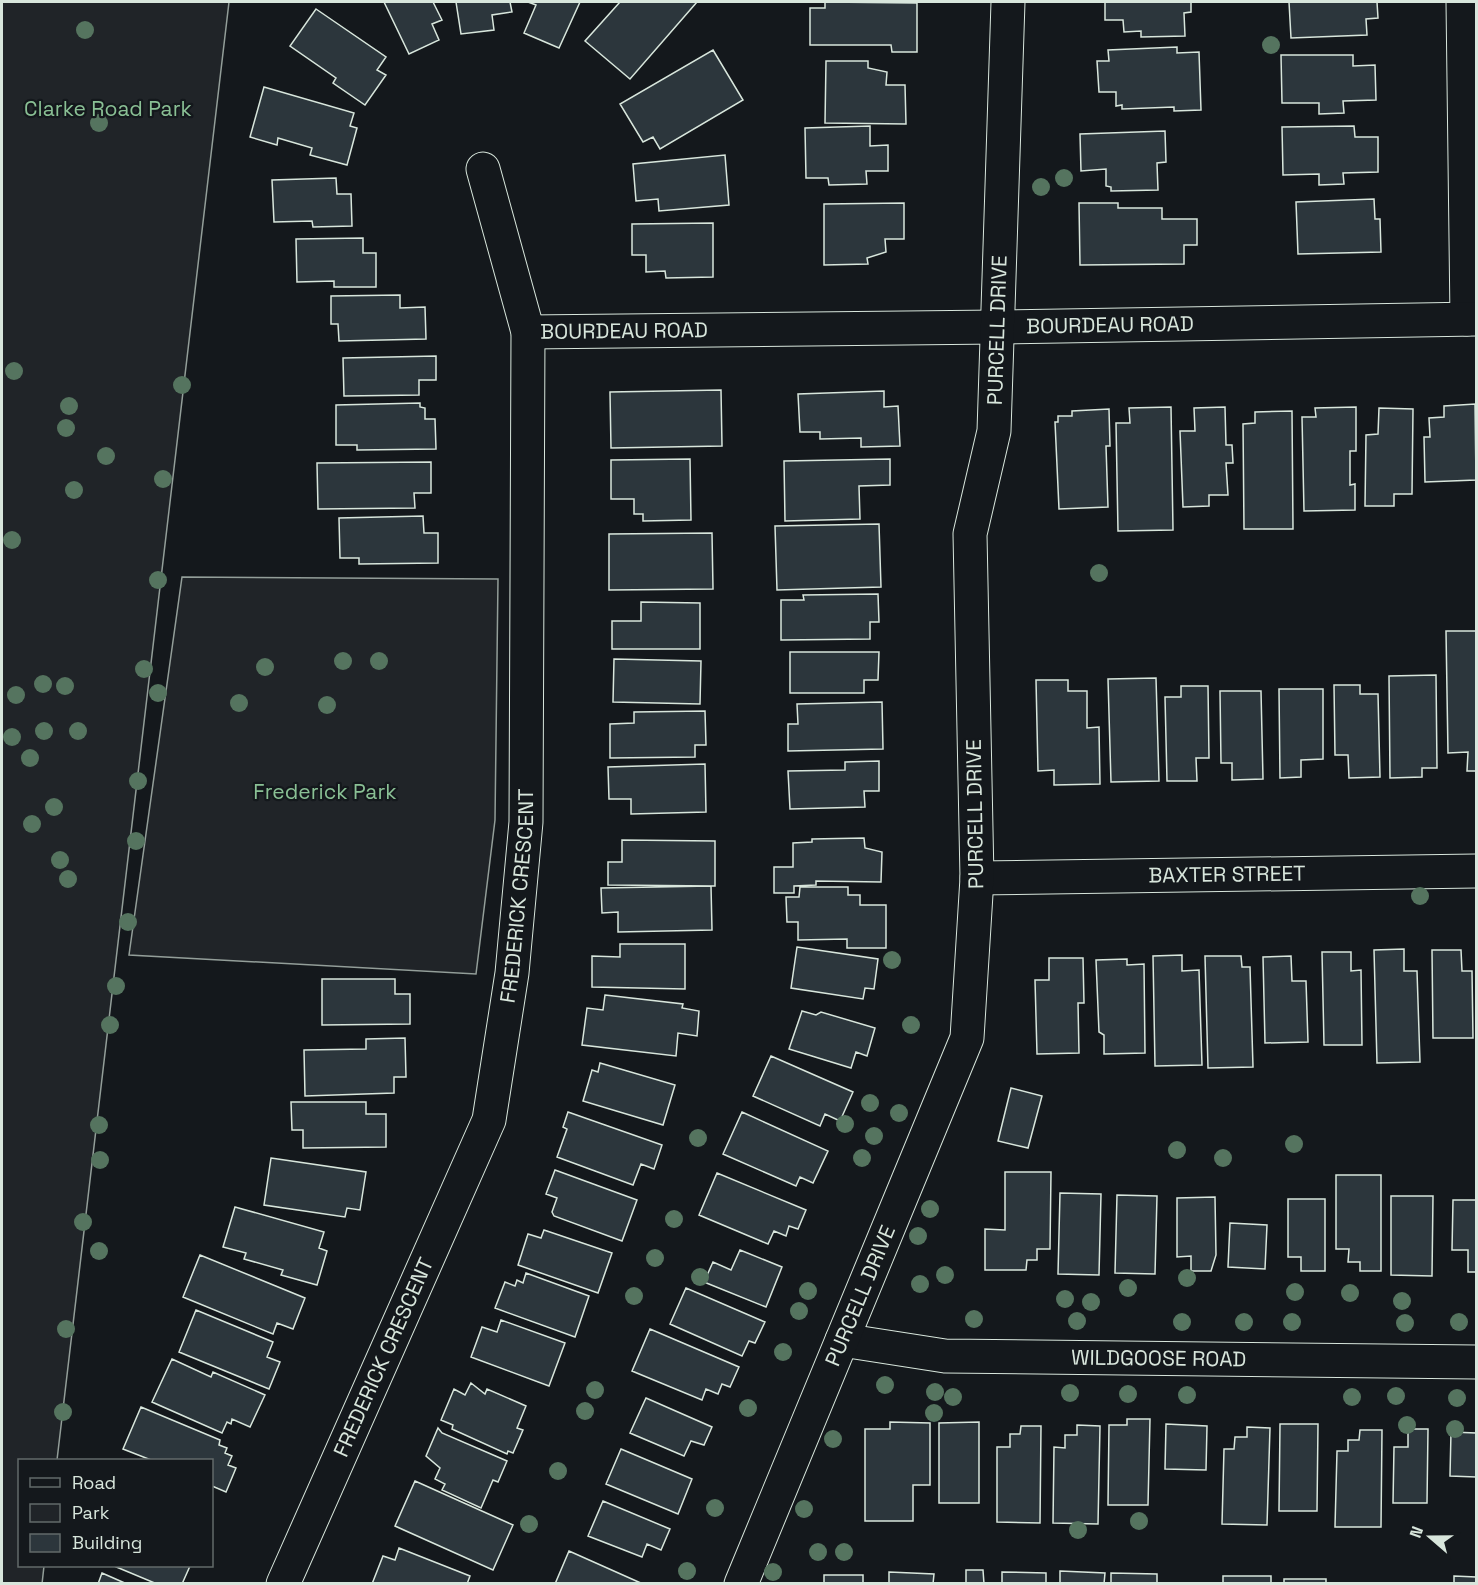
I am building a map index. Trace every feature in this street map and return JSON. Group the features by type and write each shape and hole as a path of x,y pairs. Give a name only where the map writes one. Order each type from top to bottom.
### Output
{"street":[{"name":"PURCELL DRIVE","path":"741,1584 967,1038 977,878 970,534 994,431 1008,2"},
{"path":"1463,2 1472,319"},
{"name":"FREDERICK CRESCENT","path":"283,1584 489,1120 512,974 526,822 528,332 483,169"},
{"name":"BOURDEAU ROAD","path":"528,332 1472,319"},
{"name":"BAXTER STREET","path":"977,878 1476,871"},
{"name":"WILDGOOSE ROAD","path":"842,1340 945,1356 1476,1362"}],"green space":[{"name":"Clarke Road Park","path":"2,2 229,2 57,1459 18,1459 18,1567 44,1567 42,1584 2,1583"},
{"name":"Frederick Park","path":"182,577 498,579 495,820 476,974 129,955"}],"building":[{"path":"384,2 433,2 442,20 432,24 439,40 409,54"},
{"path":"456,2 510,2 512,12 492,15 494,30 461,34"},
{"path":"528,2 580,2 559,48 524,33 536,5"},
{"path":"620,2 697,2 630,79 585,41"},
{"path":"825,2 917,3 917,52 892,52 891,45 810,45 810,8 825,8"},
{"path":"1105,2 1191,2 1191,12 1184,13 1185,36 1141,37 1141,31 1124,32 1123,20 1105,20"},
{"path":"1289,2 1377,2 1378,18 1366,19 1367,35 1291,38"},
{"path":"316,9 386,57 377,70 386,75 365,105 333,83 336,78 290,46"},
{"path":"1177,47 1177,53 1199,52 1201,110 1174,111 1174,107 1122,109 1122,105 1116,106 1116,92 1099,92 1097,61 1109,61 1108,50"},
{"path":"713,50 743,100 660,149 653,137 643,142 620,104"},
{"path":"1281,55 1353,55 1353,66 1375,65 1376,100 1343,101 1344,113 1319,114 1319,103 1282,103"},
{"path":"826,61 868,61 868,68 887,72 886,85 905,85 906,124 825,123"},
{"path":"264,87 354,113 350,126 357,128 347,165 310,155 312,148 278,138 277,145 250,137"},
{"path":"870,126 870,146 888,145 888,171 866,171 867,184 829,185 828,178 806,178 805,128"},
{"path":"1354,126 1355,137 1378,137 1378,172 1343,173 1344,184 1319,185 1319,174 1283,175 1282,127"},
{"path":"1165,131 1166,162 1157,163 1158,190 1111,191 1111,187 1106,186 1106,169 1081,171 1080,134"},
{"path":"725,155 729,205 659,211 658,199 636,201 633,164"},
{"path":"336,178 337,194 351,194 352,226 313,227 312,221 274,222 272,180"},
{"path":"1374,199 1375,219 1380,219 1381,252 1298,254 1296,202"},
{"path":"904,203 904,239 885,239 886,252 867,258 868,264 824,265 824,204"},
{"path":"1079,203 1118,203 1118,208 1162,208 1162,219 1197,219 1197,245 1184,245 1184,264 1080,265"},
{"path":"713,223 713,277 666,278 665,271 646,272 646,255 632,255 632,224"},
{"path":"363,238 363,253 376,253 376,287 334,287 334,281 297,282 296,239"},
{"path":"400,295 400,308 425,307 426,339 339,341 338,324 331,324 331,296"},
{"path":"436,356 436,380 419,380 419,395 344,396 343,358"},
{"path":"721,390 722,446 611,448 610,392"},
{"path":"884,391 884,407 898,406 900,446 861,447 861,438 820,439 820,432 800,432 798,394"},
{"path":"420,403 420,407 425,408 425,419 435,419 436,449 357,450 357,445 336,445 336,405"},
{"path":"1475,404 1476,480 1425,482 1424,437 1430,437 1429,418 1444,417 1444,406"},
{"path":"1171,407 1173,530 1118,531 1116,423 1130,423 1129,408"},
{"path":"1225,407 1226,445 1232,445 1233,463 1226,463 1228,495 1209,495 1209,506 1183,507 1180,431 1195,431 1194,408"},
{"path":"1356,407 1356,451 1350,451 1350,485 1355,484 1355,510 1304,511 1302,417 1316,417 1315,408"},
{"path":"1379,408 1413,409 1412,494 1394,494 1394,506 1365,506 1366,435 1378,434"},
{"path":"1109,409 1110,446 1106,446 1108,507 1059,509 1055,422 1058,422 1058,416 1072,416 1072,411"},
{"path":"1292,411 1293,529 1244,529 1243,424 1255,423 1255,412"},
{"path":"690,459 691,520 643,521 643,514 634,514 634,499 611,499 611,460"},
{"path":"890,459 890,485 859,486 860,519 785,521 784,461"},
{"path":"431,462 431,493 414,493 415,508 318,509 317,463"},
{"path":"423,516 424,533 438,533 438,563 359,564 359,558 340,558 339,518"},
{"path":"879,524 881,587 777,590 775,526"},
{"path":"712,533 713,589 609,590 609,534"},
{"path":"878,594 879,622 870,622 870,639 781,640 781,600 804,600 803,595"},
{"path":"641,602 700,603 700,649 612,649 612,621 641,621"},
{"path":"1446,631 1476,631 1476,771 1467,771 1468,752 1448,753"},
{"path":"790,652 879,652 878,680 864,680 864,693 790,693"},
{"path":"614,659 701,661 700,704 613,702"},
{"path":"1436,675 1437,768 1422,768 1422,777 1390,778 1389,676"},
{"path":"1156,678 1159,781 1111,782 1108,679"},
{"path":"1036,680 1068,680 1068,691 1087,691 1087,728 1099,727 1100,784 1054,785 1054,770 1038,771"},
{"path":"1334,685 1360,685 1360,694 1378,694 1380,777 1349,778 1348,755 1335,755"},
{"path":"1181,686 1208,686 1209,758 1196,758 1197,781 1167,781 1165,697 1181,697"},
{"path":"1279,689 1323,689 1323,759 1301,760 1301,777 1280,778"},
{"path":"1220,691 1261,691 1263,779 1232,780 1232,763 1221,763"},
{"path":"882,702 883,749 788,751 788,724 798,724 797,704"},
{"path":"705,711 706,745 695,745 695,757 610,758 610,724 634,723 634,712"},
{"path":"879,761 879,791 864,791 865,807 790,809 788,771 845,770 845,762"},
{"path":"705,764 706,812 631,814 631,799 609,799 608,767"},
{"path":"864,838 865,848 882,852 881,882 816,881 816,885 794,886 794,893 774,893 774,867 793,867 793,843 812,842 812,839"},
{"path":"622,840 715,841 715,886 608,885 608,862 622,862"},
{"path":"711,886 712,930 618,932 618,912 602,913 601,888"},
{"path":"800,887 848,887 848,895 860,895 860,905 886,905 886,948 847,948 847,939 798,940 798,922 787,922 786,897 799,897"},
{"path":"620,944 685,944 685,989 592,987 592,956 620,957"},
{"path":"797,947 878,959 874,989 865,988 863,999 791,988"},
{"path":"1404,949 1404,971 1417,971 1420,1062 1377,1063 1374,950"},
{"path":"1432,950 1461,950 1462,971 1472,971 1473,1038 1433,1038"},
{"path":"1322,952 1351,952 1351,971 1361,970 1362,1045 1324,1045"},
{"path":"1182,955 1182,971 1199,970 1202,1065 1155,1066 1153,956"},
{"path":"1205,956 1241,956 1242,967 1250,967 1253,1067 1208,1068"},
{"path":"1291,956 1292,981 1306,981 1308,1042 1265,1043 1263,957"},
{"path":"1049,958 1083,958 1084,1003 1078,1003 1079,1053 1037,1054 1035,980 1049,980"},
{"path":"1127,959 1127,965 1144,964 1145,1053 1104,1054 1104,1035 1099,1032 1096,960"},
{"path":"322,979 395,979 395,994 410,994 410,1024 322,1025"},
{"path":"605,995 683,1004 682,1008 699,1011 697,1036 678,1033 676,1056 582,1045 587,1008 603,1010"},
{"path":"802,1011 816,1015 821,1012 875,1028 867,1056 856,1052 851,1068 789,1049"},
{"path":"405,1038 406,1077 394,1077 394,1093 305,1096 304,1050 366,1049 366,1039"},
{"path":"771,1056 853,1092 840,1121 825,1114 820,1126 753,1096"},
{"path":"600,1063 675,1085 663,1125 583,1101 592,1070 598,1072"},
{"path":"1011,1088 1042,1096 1028,1148 998,1141"},
{"path":"291,1102 366,1102 366,1114 386,1114 386,1147 303,1148 303,1130 292,1130"},
{"path":"568,1112 662,1145 654,1169 641,1164 633,1185 557,1157 567,1129 563,1127"},
{"path":"742,1112 828,1151 813,1183 800,1177 796,1186 723,1154"},
{"path":"271,1158 366,1172 360,1210 347,1208 345,1217 264,1205"},
{"path":"555,1170 637,1200 622,1241 554,1216 552,1212 557,1198 546,1194"},
{"path":"1005,1172 1051,1172 1050,1249 1037,1249 1037,1260 1027,1260 1026,1270 985,1270 985,1229 1005,1230"},
{"path":"717,1173 806,1210 798,1229 789,1226 786,1236 774,1231 768,1244 699,1215"},
{"path":"1336,1175 1381,1175 1381,1271 1360,1271 1360,1262 1348,1262 1349,1249 1336,1249"},
{"path":"1060,1193 1101,1194 1099,1275 1058,1274"},
{"path":"1117,1195 1157,1196 1155,1274 1115,1273"},
{"path":"1391,1196 1433,1196 1432,1276 1391,1275"},
{"path":"1215,1197 1216,1255 1211,1271 1191,1271 1191,1256 1177,1257 1177,1198"},
{"path":"1288,1199 1325,1199 1325,1271 1301,1271 1301,1257 1288,1257"},
{"path":"1453,1200 1476,1200 1476,1272 1468,1272 1468,1250 1452,1250"},
{"path":"235,1207 324,1232 319,1248 327,1251 317,1285 281,1275 283,1270 244,1259 246,1253 223,1247"},
{"path":"1230,1223 1267,1225 1265,1269 1228,1267"},
{"path":"544,1230 612,1253 598,1293 518,1265 528,1234 541,1238"},
{"path":"740,1250 782,1267 766,1307 704,1282 713,1262 731,1270"},
{"path":"200,1255 305,1298 293,1329 277,1323 273,1334 183,1297"},
{"path":"526,1273 589,1296 575,1337 495,1308 505,1282 515,1286 517,1280 523,1283"},
{"path":"686,1288 765,1322 755,1343 749,1341 742,1356 670,1324"},
{"path":"196,1310 273,1342 267,1357 280,1362 269,1389 179,1352"},
{"path":"501,1320 565,1343 549,1386 471,1357 482,1327 497,1332"},
{"path":"650,1329 739,1367 730,1387 722,1384 718,1394 706,1389 702,1400 632,1371"},
{"path":"172,1359 211,1377 213,1372 265,1395 250,1427 232,1419 231,1424 227,1422 222,1433 152,1402"},
{"path":"471,1383 485,1394 487,1389 526,1406 517,1428 523,1430 513,1453 508,1451 507,1454 452,1429 453,1425 441,1420 454,1389 465,1395"},
{"path":"646,1398 712,1427 704,1445 691,1441 684,1456 630,1433"},
{"path":"141,1407 220,1440 219,1445 227,1448 225,1453 232,1456 228,1465 236,1468 226,1492 213,1486 213,1459 148,1459 123,1449"},
{"path":"1127,1419 1150,1419 1148,1505 1108,1505 1109,1425 1127,1425"},
{"path":"890,1422 930,1423 930,1485 913,1485 913,1521 865,1521 865,1429 890,1429"},
{"path":"979,1422 979,1503 939,1503 939,1423"},
{"path":"1166,1424 1207,1426 1206,1470 1165,1469"},
{"path":"1280,1424 1318,1424 1317,1511 1279,1511"},
{"path":"1077,1425 1100,1426 1098,1524 1053,1523 1054,1447 1065,1448 1065,1435 1077,1435"},
{"path":"1021,1426 1041,1426 1040,1523 997,1522 997,1447 1010,1447 1010,1434 1020,1434"},
{"path":"1247,1427 1270,1428 1267,1525 1222,1524 1224,1449 1234,1449 1235,1437 1247,1437"},
{"path":"438,1428 442,1433 507,1461 498,1482 493,1480 481,1508 442,1490 445,1484 435,1479 440,1468 426,1456"},
{"path":"1408,1429 1428,1429 1427,1503 1393,1503 1394,1447 1408,1447"},
{"path":"1360,1430 1382,1430 1381,1527 1335,1527 1337,1451 1348,1451 1348,1440 1359,1440"},
{"path":"1451,1432 1476,1433 1476,1477 1450,1476"},
{"path":"621,1449 692,1479 678,1514 606,1484"},
{"path":"415,1481 513,1525 493,1570 395,1526"},
{"path":"603,1501 670,1529 661,1550 647,1544 642,1557 588,1536"},
{"path":"399,1548 470,1576 467,1584 372,1584 383,1556 395,1560"},
{"path":"569,1551 643,1584 555,1584"},
{"path":"116,1567 190,1567 182,1584 157,1584"},
{"path":"966,1570 983,1570 984,1584 966,1584"},
{"path":"1060,1571 1105,1573 1104,1584 1060,1584"},
{"path":"889,1572 934,1574 933,1584 889,1584"},
{"path":"1002,1572 1046,1573 1046,1584 1002,1584"},
{"path":"102,1573 127,1584 98,1584"},
{"path":"1111,1573 1157,1574 1157,1584 1111,1584"},
{"path":"824,1575 863,1575 863,1584 824,1584"},
{"path":"1223,1576 1271,1576 1271,1584 1223,1584"},
{"path":"1454,1576 1476,1577 1476,1584 1454,1584"},
{"path":"1284,1579 1326,1579 1326,1584 1284,1584"}]}
